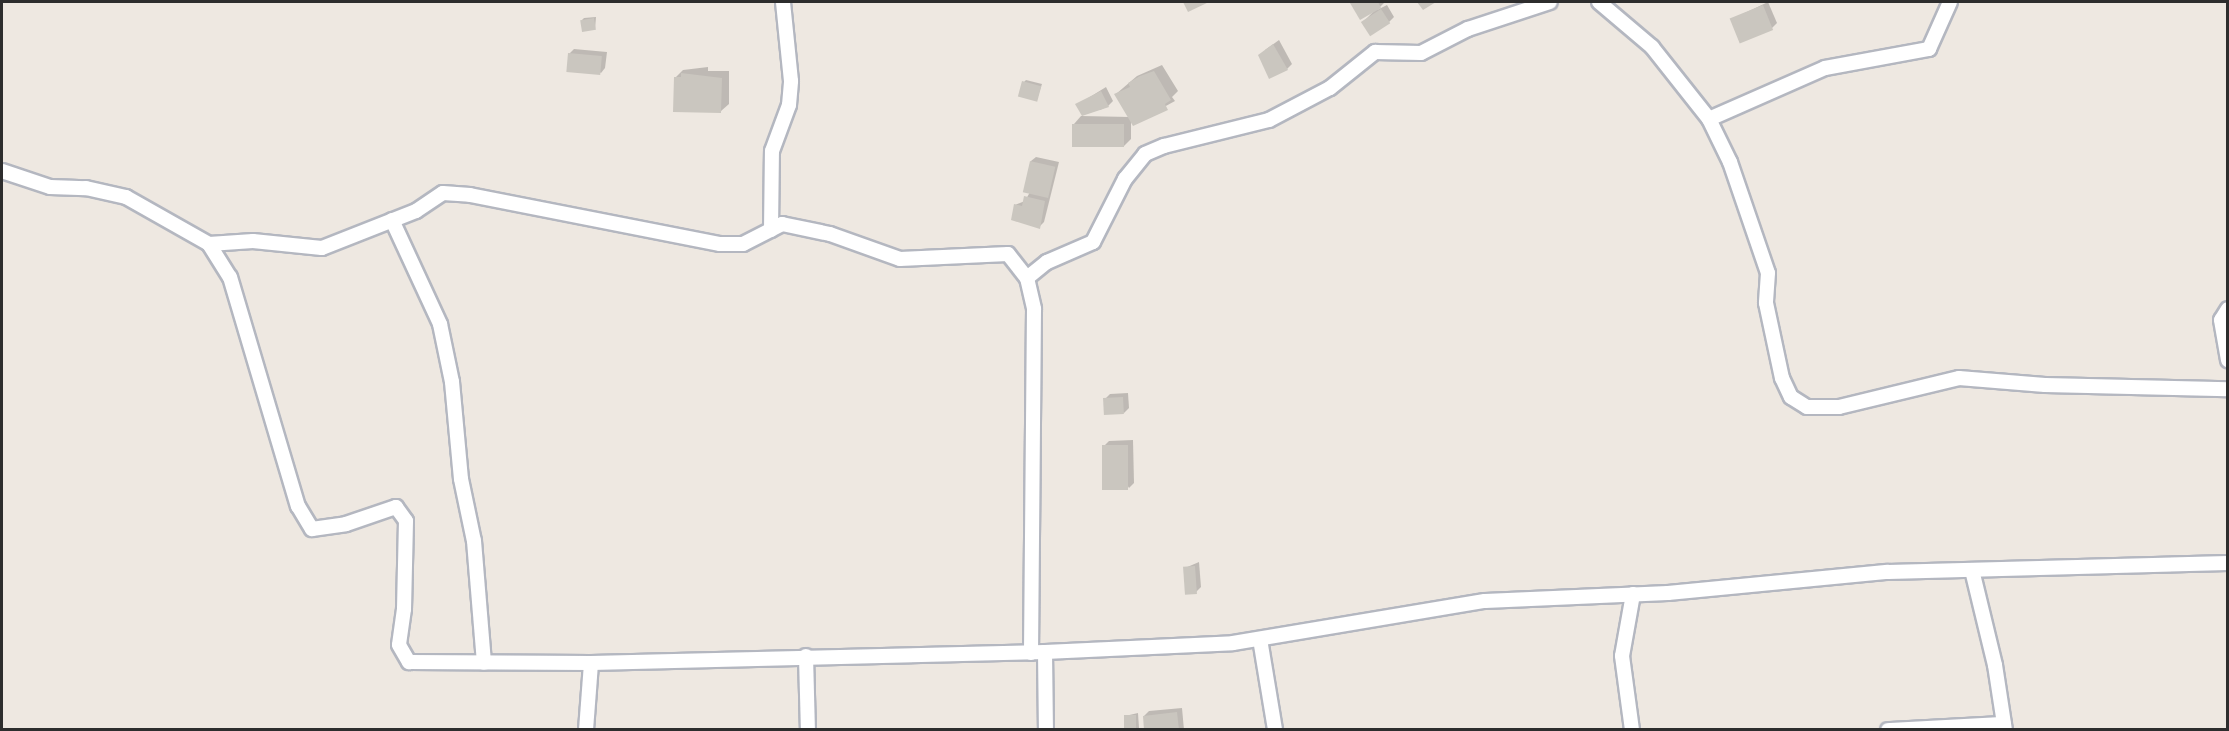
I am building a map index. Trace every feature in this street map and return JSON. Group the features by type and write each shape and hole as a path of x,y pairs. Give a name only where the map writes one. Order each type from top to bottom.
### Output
{"street":[{"path":"771,230 772,151 789,105 791,81 783,2"},
{"path":"1027,278 1047,262 1094,242 1125,179 1145,154 1164,146 1269,120 1330,88 1375,52 1421,53 1468,29 1550,2"},
{"path":"1599,2 1652,47 1709,119 1730,162 1768,273 1766,303 1782,378 1791,397 1807,406 1839,406 1959,378 2045,386 2228,389"},
{"path":"1709,119 1825,68 1929,49 1950,2"},
{"path":"2,171 50,187 86,188 126,197 209,244 230,277 298,506 312,529 346,524 396,507 405,521 405,609 399,645 408,662 591,663 1038,652 1233,644 1485,601 1633,594 1888,572 2228,562"},
{"path":"209,244 253,241 322,248 416,211 443,193 470,195 720,244 742,244 783,224 830,234 900,259 1008,254 1027,278 1034,309 1038,652 1046,729"},
{"path":"392,220 440,324 452,382 461,479 474,541 484,663"},
{"path":"2228,309 2221,320 2228,360"},
{"path":"1888,729 2005,727 1972,570"},
{"path":"1632,729 1622,656 1633,594"},
{"path":"1260,639 1275,729"},
{"path":"806,656 808,729"},
{"path":"586,729 591,663"}],"building":[{"path":"1183,2 1209,2 1188,12"},
{"path":"1378,2 1381,8 1360,20 1350,3"},
{"path":"1417,2 1436,2 1423,10"},
{"path":"1763,5 1773,30 1740,44 1730,18"},
{"path":"1381,9 1390,23 1370,36 1361,22"},
{"path":"594,18 596,30 582,32 580,20"},
{"path":"1273,44 1288,70 1269,79 1258,55"},
{"path":"568,53 602,56 600,75 566,72"},
{"path":"1154,71 1171,100 1165,104 1168,110 1133,126 1114,94 1130,87 1128,83 1140,76"},
{"path":"681,73 722,78 721,113 673,112 674,77 681,77"},
{"path":"1022,81 1041,86 1037,102 1018,96"},
{"path":"1101,91 1109,107 1082,116 1075,104"},
{"path":"1072,124 1124,124 1124,147 1072,147"},
{"path":"1030,161 1055,167 1048,198 1023,192"},
{"path":"1024,196 1045,201 1040,229 1011,220 1014,204 1022,206"},
{"path":"1123,397 1124,414 1104,415 1103,398"},
{"path":"1102,445 1128,445 1128,490 1102,490"},
{"path":"1195,566 1197,594 1185,595 1183,567"},
{"path":"1177,712 1179,730 1144,730 1143,716"},
{"path":"1124,715 1136,715 1136,730 1124,730"}]}
